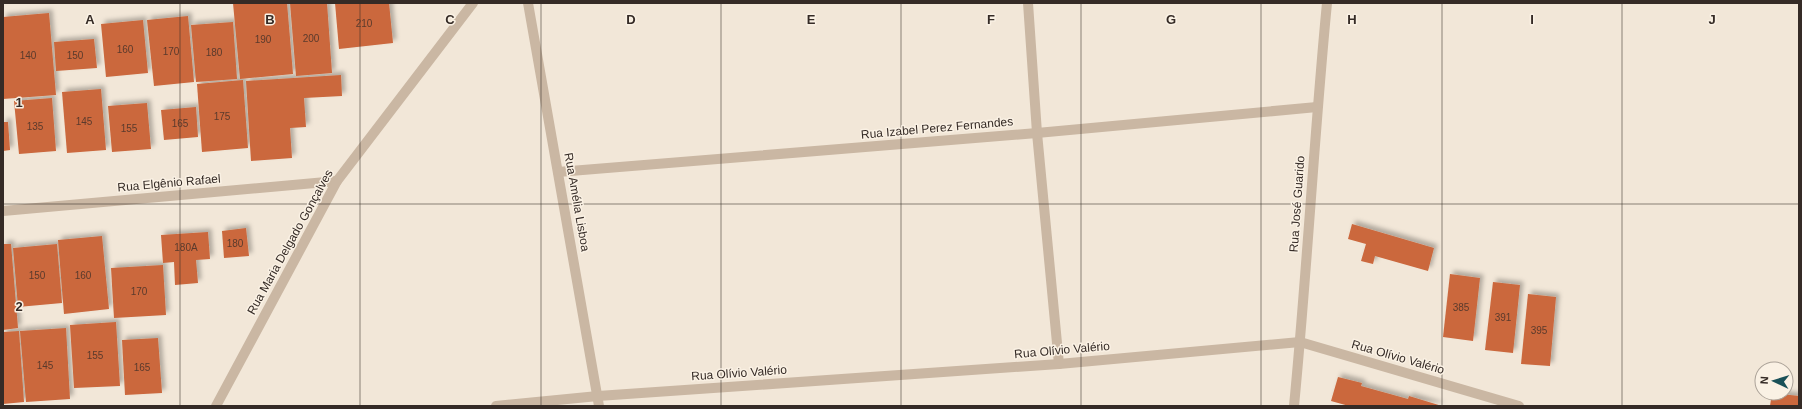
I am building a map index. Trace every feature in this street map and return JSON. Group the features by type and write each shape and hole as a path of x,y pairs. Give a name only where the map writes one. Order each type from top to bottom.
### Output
{"street":[{"name":"Rua Maria Delgado Gonçalves","path":"216,406 337,181 473,3"},
{"name":"Rua Amélia Lisboa","path":"528,3 598,401"},
{"path":"1028,3 1037,133 1059,364"},
{"name":"Rua José Guarido","path":"1294,406 1317,107 1327,3"},
{"name":"Rua Izabel Perez Fernandes","path":"558,172 1037,133 1317,107"},
{"name":"Rua Elgênio Rafael","path":"3,211 337,181"},
{"name":"Rua Olívio Valério","path":"496,406 598,401 1059,364 1300,342 1519,406"}],"building":[{"path":"233,3 287,3 293,74 240,79"},
{"path":"290,3 327,3 332,73 296,76"},
{"path":"335,3 389,3 393,43 339,49"},
{"path":"49,13 56,95 3,99 3,17"},
{"path":"188,16 194,82 154,86 147,20"},
{"path":"143,20 148,73 106,77 101,24"},
{"path":"233,22 237,79 196,82 191,25"},
{"path":"94,39 97,68 56,71 54,42"},
{"path":"341,75 342,96 304,98 306,127 290,128 292,158 251,161 246,81"},
{"path":"243,80 248,148 202,152 197,84"},
{"path":"101,89 106,150 67,153 62,92"},
{"path":"52,98 56,151 19,154 14,101"},
{"path":"147,103 151,149 112,152 108,106"},
{"path":"196,107 198,137 164,140 161,110"},
{"path":"3,122 8,122 10,150 3,151"},
{"path":"1352,224 1434,248 1428,271 1375,256 1373,264 1361,261 1366,244 1348,239"},
{"path":"246,228 249,256 224,258 222,231"},
{"path":"208,232 210,259 196,260 198,283 175,285 174,262 163,263 161,235"},
{"path":"102,236 109,309 64,314 58,240"},
{"path":"3,244 11,244 18,328 3,330"},
{"path":"57,244 62,303 18,307 13,248"},
{"path":"163,265 166,315 114,318 111,268"},
{"path":"1450,274 1480,278 1473,341 1443,337"},
{"path":"1493,282 1520,285 1513,353 1485,350"},
{"path":"1528,294 1556,297 1550,366 1521,364"},
{"path":"116,322 120,386 74,388 70,325"},
{"path":"66,328 70,399 26,402 20,331"},
{"path":"19,331 24,402 3,404 3,332"},
{"path":"158,338 162,393 125,395 122,340"},
{"path":"1338,377 1362,383 1361,386 1408,399 1409,396 1442,406 1349,406 1331,401"},
{"path":"1794,395 1799,396 1799,406 1770,406 1771,401 1794,401"}]}
